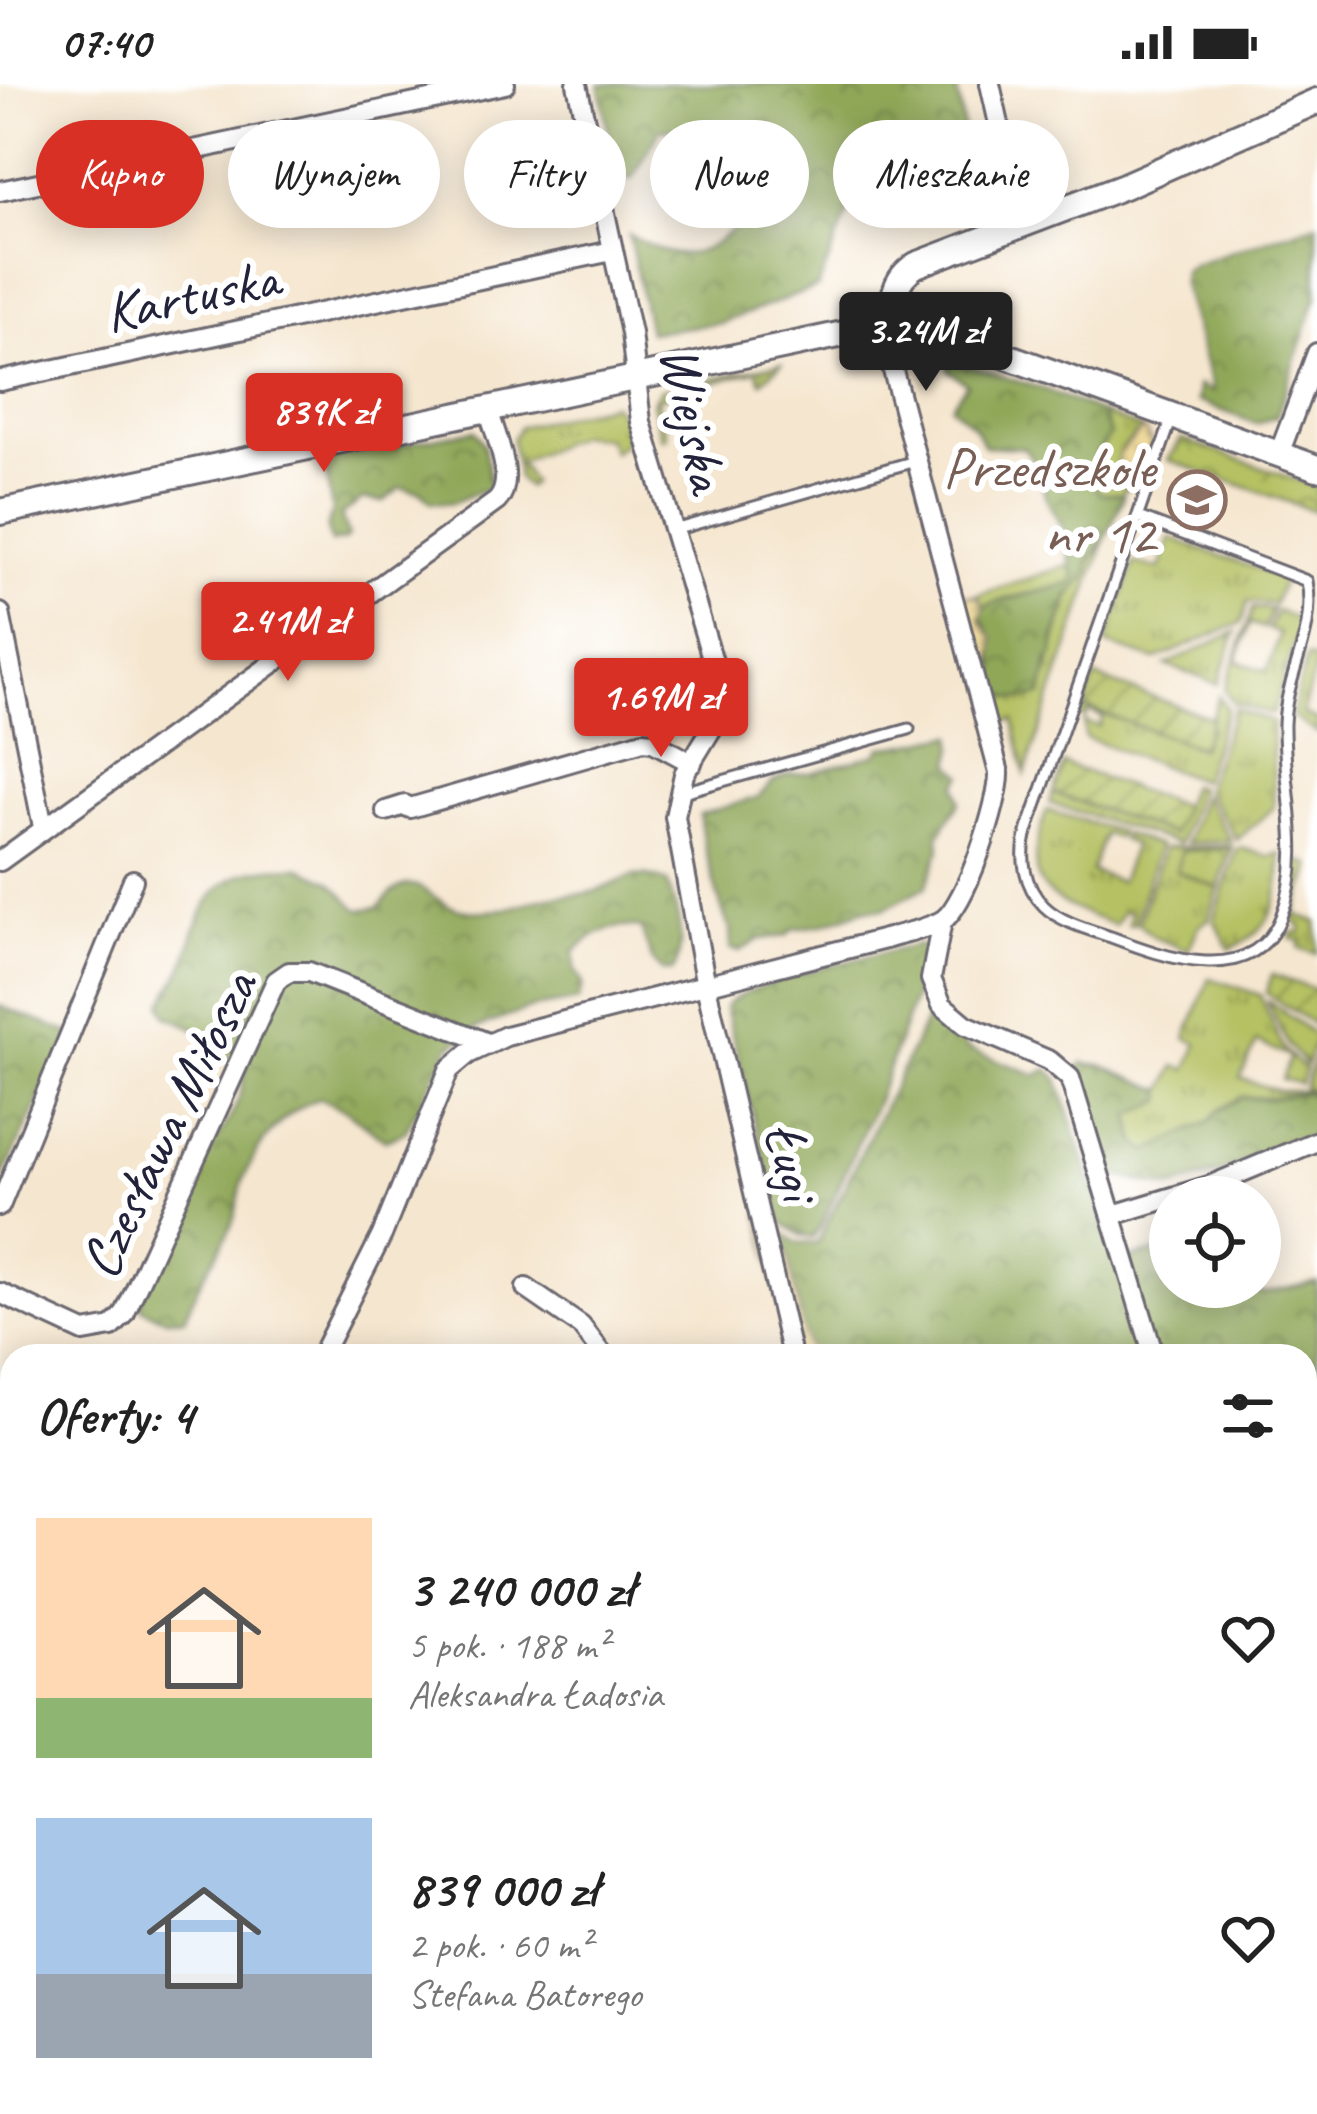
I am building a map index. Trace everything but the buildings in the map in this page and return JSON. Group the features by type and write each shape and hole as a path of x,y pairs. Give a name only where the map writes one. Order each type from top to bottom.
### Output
{"street":[{"path":"0,190 505,84"},
{"name":"Wiejska","path":"578,84 633,346 641,422 718,678 717,720 678,794 676,831 706,986"},
{"path":"990,84 998,120"},
{"path":"1069,207 1317,101"},
{"path":"1019,228 906,271 895,291 890,358 999,773 997,796 965,886 942,921 932,969 938,999 956,1019 1050,1061 1070,1078 1151,1344"},
{"name":"Kartuska","path":"0,381 612,250"},
{"path":"0,512 802,341 919,331 965,341 1317,468"},
{"path":"1279,454 1317,353"},
{"path":"0,861 504,494 507,481 488,410"},
{"path":"947,579 968,572"},
{"path":"0,614 43,827"},
{"path":"386,811 643,741 692,763"},
{"path":"0,1206 133,880"},
{"path":"327,1344 382,1234 448,1070 488,1042 942,921"},
{"name":"Czesława Miłosza","path":"0,1293 84,1332 112,1327 124,1315 276,981 289,972 309,972 488,1042"},
{"name":"Ługi","path":"706,986 786,1344"},
{"path":"1113,1214 1209,1186 1317,1141"},
{"path":"526,1288 581,1325 595,1344"}],"lane":[{"path":"1172,418 1022,851 1026,874 1046,908 1169,958 1211,963 1247,954 1276,929 1286,902 1292,859 1285,719 1310,626 1312,599 1307,580"},
{"path":"674,530 915,460"},
{"path":"1138,517 1307,580"},
{"path":"1307,580 1317,573"},
{"path":"678,794 909,729"}],"green space":[{"path":"599,84 956,84 962,120 833,120 833,228 842,228 818,287 721,323 649,332 629,235 684,254 708,247 736,228 809,228 809,120 650,120 650,148 633,178 626,179 626,120 606,120"},
{"path":"1317,223 1317,296 1277,416 1257,424 1197,401 1198,385 1213,392 1182,283 1183,271"},
{"path":"953,361 1047,390 1103,414 1110,435 1097,453 1093,484 1100,493 1123,494 1123,499 1089,562 1089,572 1069,596 1042,695 1022,698 1001,692 989,632 980,616 985,606 1070,584 1075,576 1065,534 1024,448 984,446 975,427 951,406 967,384 949,371"},
{"path":"783,363 761,382 757,370 657,399 667,437 661,438 652,404 659,390"},
{"path":"612,404 621,414 628,440 613,452 607,438 578,435 519,463 532,482 527,487 518,478 512,439 520,427"},
{"path":"1103,414 1142,429 1120,450 1115,475 1127,484 1123,494 1100,494 1093,484 1097,453 1110,435"},
{"path":"475,430 484,444 491,487 452,503 431,502 421,492 400,488 383,502 363,499 341,515 348,535 345,540 331,543 324,459"},
{"path":"1181,439 1317,487 1317,512 1168,460"},
{"path":"1106,537 1025,774 1014,720 1000,722 995,716 998,697 1024,696 1043,685 1069,596 1089,572 1089,563"},
{"path":"1170,538 1284,578 1274,604 1248,602 1241,623 1155,660 1106,644 1134,563 1160,569"},
{"path":"1069,565 1075,576 1070,584 984,608 974,596"},
{"path":"1253,608 1273,609 1264,628 1250,623 1237,661 1267,671 1280,634 1268,629 1277,611 1301,621 1269,714 1233,703 1225,689"},
{"path":"1236,632 1218,684 1166,665"},
{"path":"1307,657 1317,661 1302,714 1317,720 1317,733 1291,716"},
{"path":"1095,677 1212,718 1201,748 1084,707"},
{"path":"1219,696 1227,709 1202,781 1085,738 1084,722 1099,727 1103,717 1089,711 1086,718 1080,716 1084,707 1200,748"},
{"path":"1234,709 1272,722 1274,807 1237,840 1205,789"},
{"path":"953,735 951,763 963,775 956,785 960,801 939,835 940,849 926,887 884,909 866,909 794,929 786,936 760,939 740,951 730,949 730,927 711,872 700,815 758,797 774,780 788,774 810,773 877,754 881,747"},
{"path":"1063,764 1183,806 1172,834 1053,793"},
{"path":"1190,785 1199,788 1179,844 1049,803 1053,793 1172,834"},
{"path":"1203,795 1231,841 1186,843"},
{"path":"1047,810 1120,832 1118,838 1104,834 1091,871 1120,882 1134,845 1122,840 1125,834 1159,846 1134,924 1128,924 1131,912 1124,910 1115,925 1071,907 1044,888 1036,858"},
{"path":"1232,846 1209,919 1199,926 1188,950 1155,938 1138,924 1164,848"},
{"path":"1231,848 1218,888 1176,871 1182,851"},
{"path":"1237,849 1269,857 1280,853 1279,884 1265,922 1245,942 1230,949 1214,920"},
{"path":"1298,860 1312,866 1295,914 1317,922 1317,954 1299,948 1300,941 1291,938 1302,926 1295,923 1292,913"},
{"path":"299,867 330,881 359,910 379,907 403,886 422,888 453,907 475,912 591,893 630,877 655,878 667,882 680,949 673,971 662,971 652,961 641,928 613,928 589,939 574,952 575,970 583,984 578,1001 532,1008 476,1028 450,1047 405,1132 385,1140 347,1111 319,1098 294,1112 273,1129 250,1164 232,1224 186,1318 162,1317 140,1307 144,1291 170,1249 201,1166 232,1115 244,1071 194,1028 167,1016 162,1005 185,963 204,909 223,884 248,872"},
{"path":"918,945 929,957 878,1098 822,1224 813,1238 802,1236 780,1221 725,1007 737,997 784,979"},
{"path":"1272,975 1317,990 1317,1027 1266,993"},
{"path":"1210,978 1260,995 1284,1050 1305,1070 1300,1084 1282,1079 1290,1057 1257,1042 1240,1078 1278,1091 1313,1091 1304,1088 1317,1051 1317,1099 1241,1097 1209,1122 1146,1152 1136,1142 1131,1114 1159,1097 1175,1066 1187,1070 1198,1044 1186,1038"},
{"path":"1267,1000 1316,1036 1306,1066 1288,1045"},
{"path":"0,1006 72,1034 0,1182"},
{"path":"928,1007 946,1026 957,1030 967,1049 1037,1075 1048,1069 1058,1079 1117,1261 1149,1254 1149,1308 1281,1308 1281,1290 1317,1282 1317,1344 806,1344 783,1232 795,1242 817,1244 925,1022"},
{"path":"1083,1063 1101,1065 1163,1090 1163,1101 1131,1115 1136,1142 1146,1152 1208,1122 1241,1097 1268,1099 1306,1092 1317,1099 1317,1136 1281,1142 1212,1176 1149,1176 1149,1183 1113,1175 1076,1070"}],"sand":[{"path":"1142,429 1149,438 1150,453 1149,457 1139,455 1127,490 1117,480 1117,462"},
{"path":"968,595 979,597 984,608 980,620 994,640 992,663 998,697 988,682 963,601"},
{"path":"759,1214 783,1232 806,1344 789,1344"}],"place":[{"name":"Przedszkole nr 12","path":"1197,500"}]}
